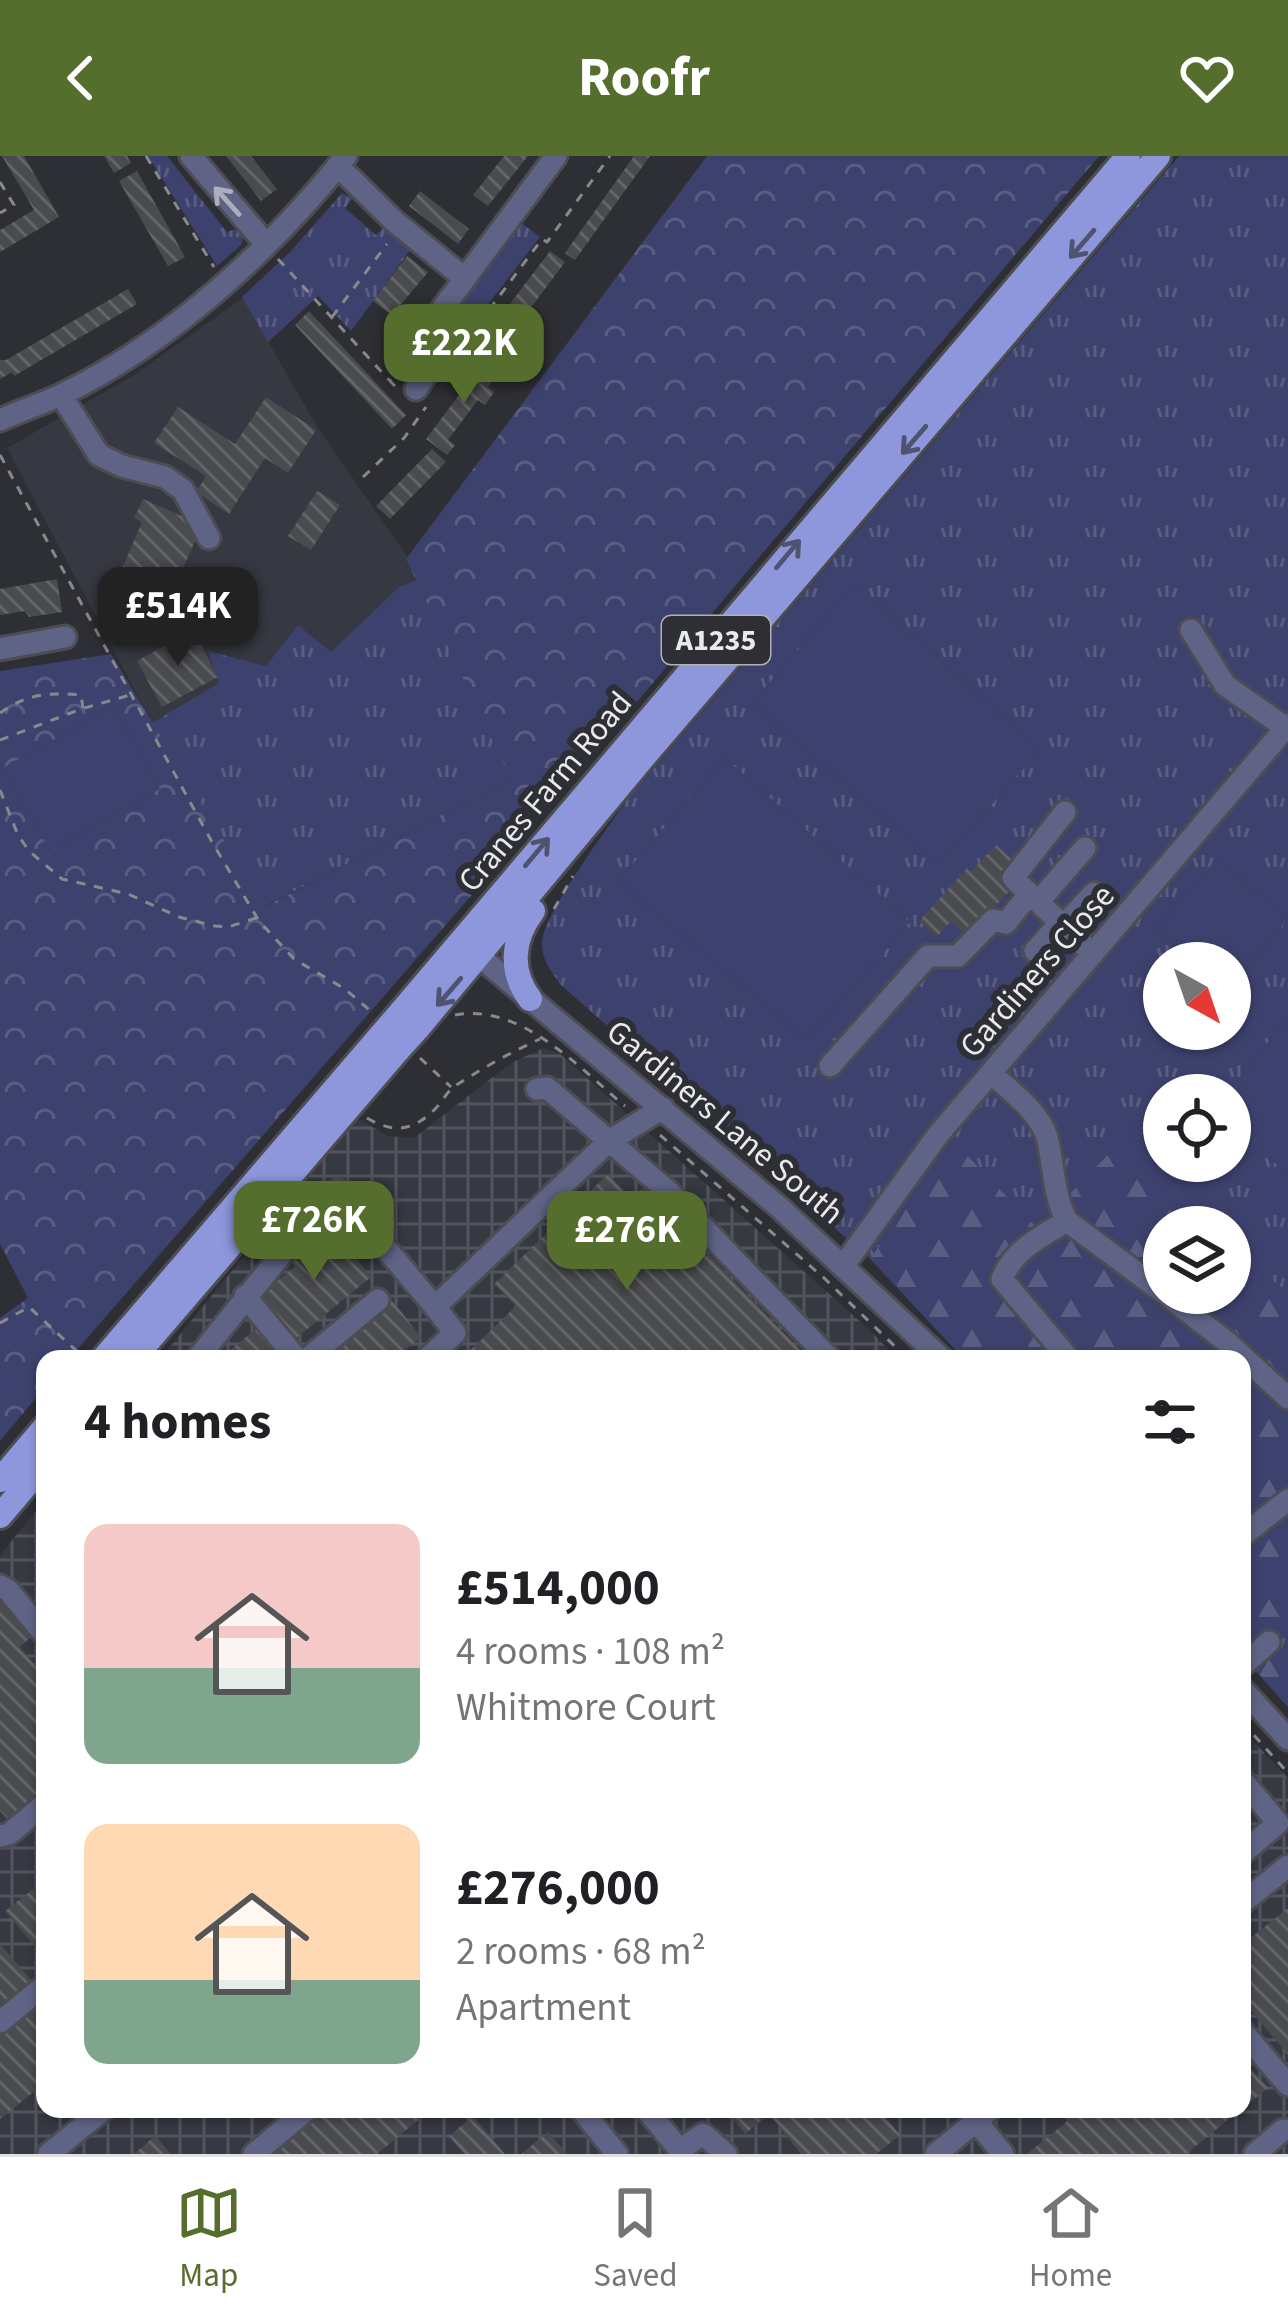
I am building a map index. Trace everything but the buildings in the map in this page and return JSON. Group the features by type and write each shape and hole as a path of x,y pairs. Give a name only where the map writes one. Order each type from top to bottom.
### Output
{"main road":[{"name":"Cranes Farm Road","path":"141,1350 1128,156"},
{"name":"Cranes Farm Road","path":"470,949 600,809 1158,156"},
{"name":"A1235","path":"530,999 517,978 519,934 600,809"},
{"name":"Cranes Farm Road","path":"111,1350 400,1034"},
{"path":"0,1480 36,1438"},
{"path":"0,1516 36,1474"}],"street":[{"path":"191,156 272,251"},
{"path":"418,395 442,351 437,316 556,156"},
{"path":"0,420 61,395 175,323 272,251 342,161 394,221 464,277"},
{"path":"61,395 100,454 122,466 165,477 183,490 209,538"},
{"path":"1191,630 1225,685 1287,727"},
{"path":"0,649 65,637"},
{"name":"Gardiners Close","path":"844,1265 938,1136 1287,727"},
{"path":"1065,812 1012,878 1093,954"},
{"path":"830,1066 928,956 958,956 993,920 1006,923 1084,848"},
{"path":"1035,951 1094,893"},
{"name":"Gardiners Lane South","path":"470,949 663,1108 844,1265 933,1350"},
{"path":"991,1073 1036,1116 1046,1134 1060,1209 1067,1220 1143,1277"},
{"path":"537,1089 548,1088 669,1192 821,1350"},
{"path":"435,1307 609,1142 663,1108"},
{"path":"338,1191 455,1333 437,1350"},
{"path":"204,1350 313,1215"},
{"path":"1061,1350 1002,1279 1007,1265 1023,1249 1067,1220"},
{"path":"245,1296 290,1350"},
{"path":"319,1350 378,1300"},
{"path":"1191,1314 1236,1350"},
{"path":"1251,1364 1288,1398"},
{"path":"1251,1529 1288,1500"},
{"path":"0,1586 36,1625"},
{"path":"1251,1658 1269,1642"},
{"path":"1251,1700 1288,1739"},
{"path":"1251,1791 1278,1823 1251,1846"},
{"path":"0,1836 36,1812"},
{"path":"1251,1896 1288,1866"},
{"path":"0,2022 36,1992"},
{"path":"1251,2042 1288,2085"},
{"path":"49,2154 93,2118"},
{"path":"254,2154 297,2118"},
{"path":"588,2118 616,2154"},
{"path":"653,2118 681,2152 703,2134 726,2154"},
{"path":"936,2154 963,2146 981,2118"},
{"path":"985,2118 1003,2154"},
{"path":"1255,2154 1283,2131"}],"path":[{"path":"146,156 216,270"},
{"path":"454,365 466,349 465,342 542,238 547,242 610,156"},
{"path":"0,182 14,205 0,213"},
{"path":"332,317 395,232"},
{"path":"272,251 390,381 418,395 404,438 363,477"},
{"path":"390,381 425,324"},
{"path":"0,455 258,918 294,959 345,989 400,1034 451,1087"},
{"path":"0,712 22,699 56,693 81,695 83,708"},
{"path":"0,740 132,695"},
{"path":"0,790 28,851 62,879 128,894 179,917 215,926 258,918"},
{"path":"454,1015 479,1011 542,1038 824,1278 899,1350"},
{"path":"359,1114 399,1131 436,1108 451,1087 542,1038"},
{"path":"0,1323 29,1306 75,1350"},
{"path":"1251,1732 1288,1773"}],"shaded area":[{"path":"243,298 318,428 422,578 263,907 152,723 7,448 134,375"},
{"path":"544,1048 559,1053 889,1350 167,1350 357,1118 388,1136 414,1138 511,1063"},
{"path":"36,1511 36,2118 1251,2118 1251,1739 1288,1778 1288,2154 0,2154 0,1555"}],"green space":[{"path":"148,156 167,156 227,232 239,228 244,234 241,245 217,266"},
{"path":"707,156 1099,156 536,821 77,1350 36,1350 36,1398 0,1441 0,1318 28,1298 0,1244 0,671 111,654 264,907 511,779 406,559"},
{"path":"1179,156 1288,156 1288,1707 1251,1666 1251,1350 956,1350 871,1260 560,984 547,964 542,942 554,911 630,796"},
{"path":"342,193 353,198 345,208 376,235 385,226 411,249 351,331 318,296 268,342 242,297"},
{"path":"519,221 540,237 462,338 446,320"},
{"path":"422,578 512,779 263,907 152,723 219,683 208,651 266,666 298,625 331,652 399,587"},
{"path":"855,583 1040,750 939,864 752,703"},
{"path":"114,706 160,789 50,851 3,768"},
{"path":"725,758 910,922 807,1040 618,881"},
{"path":"1217,858 1288,918 1251,963 1251,942 1173,942 1157,928"},
{"path":"1288,1018 1288,1174 1251,1143 1251,1074 1242,1074"},
{"path":"1124,1138 1143,1156 1143,1182 1170,1182 1195,1206 1143,1206 1143,1314 1251,1314 1251,1259 1288,1295 1288,1615 1264,1637 1288,1663 1288,1707 1251,1664 1251,1350 958,1350 871,1258 952,1140 1037,1228"}]}
